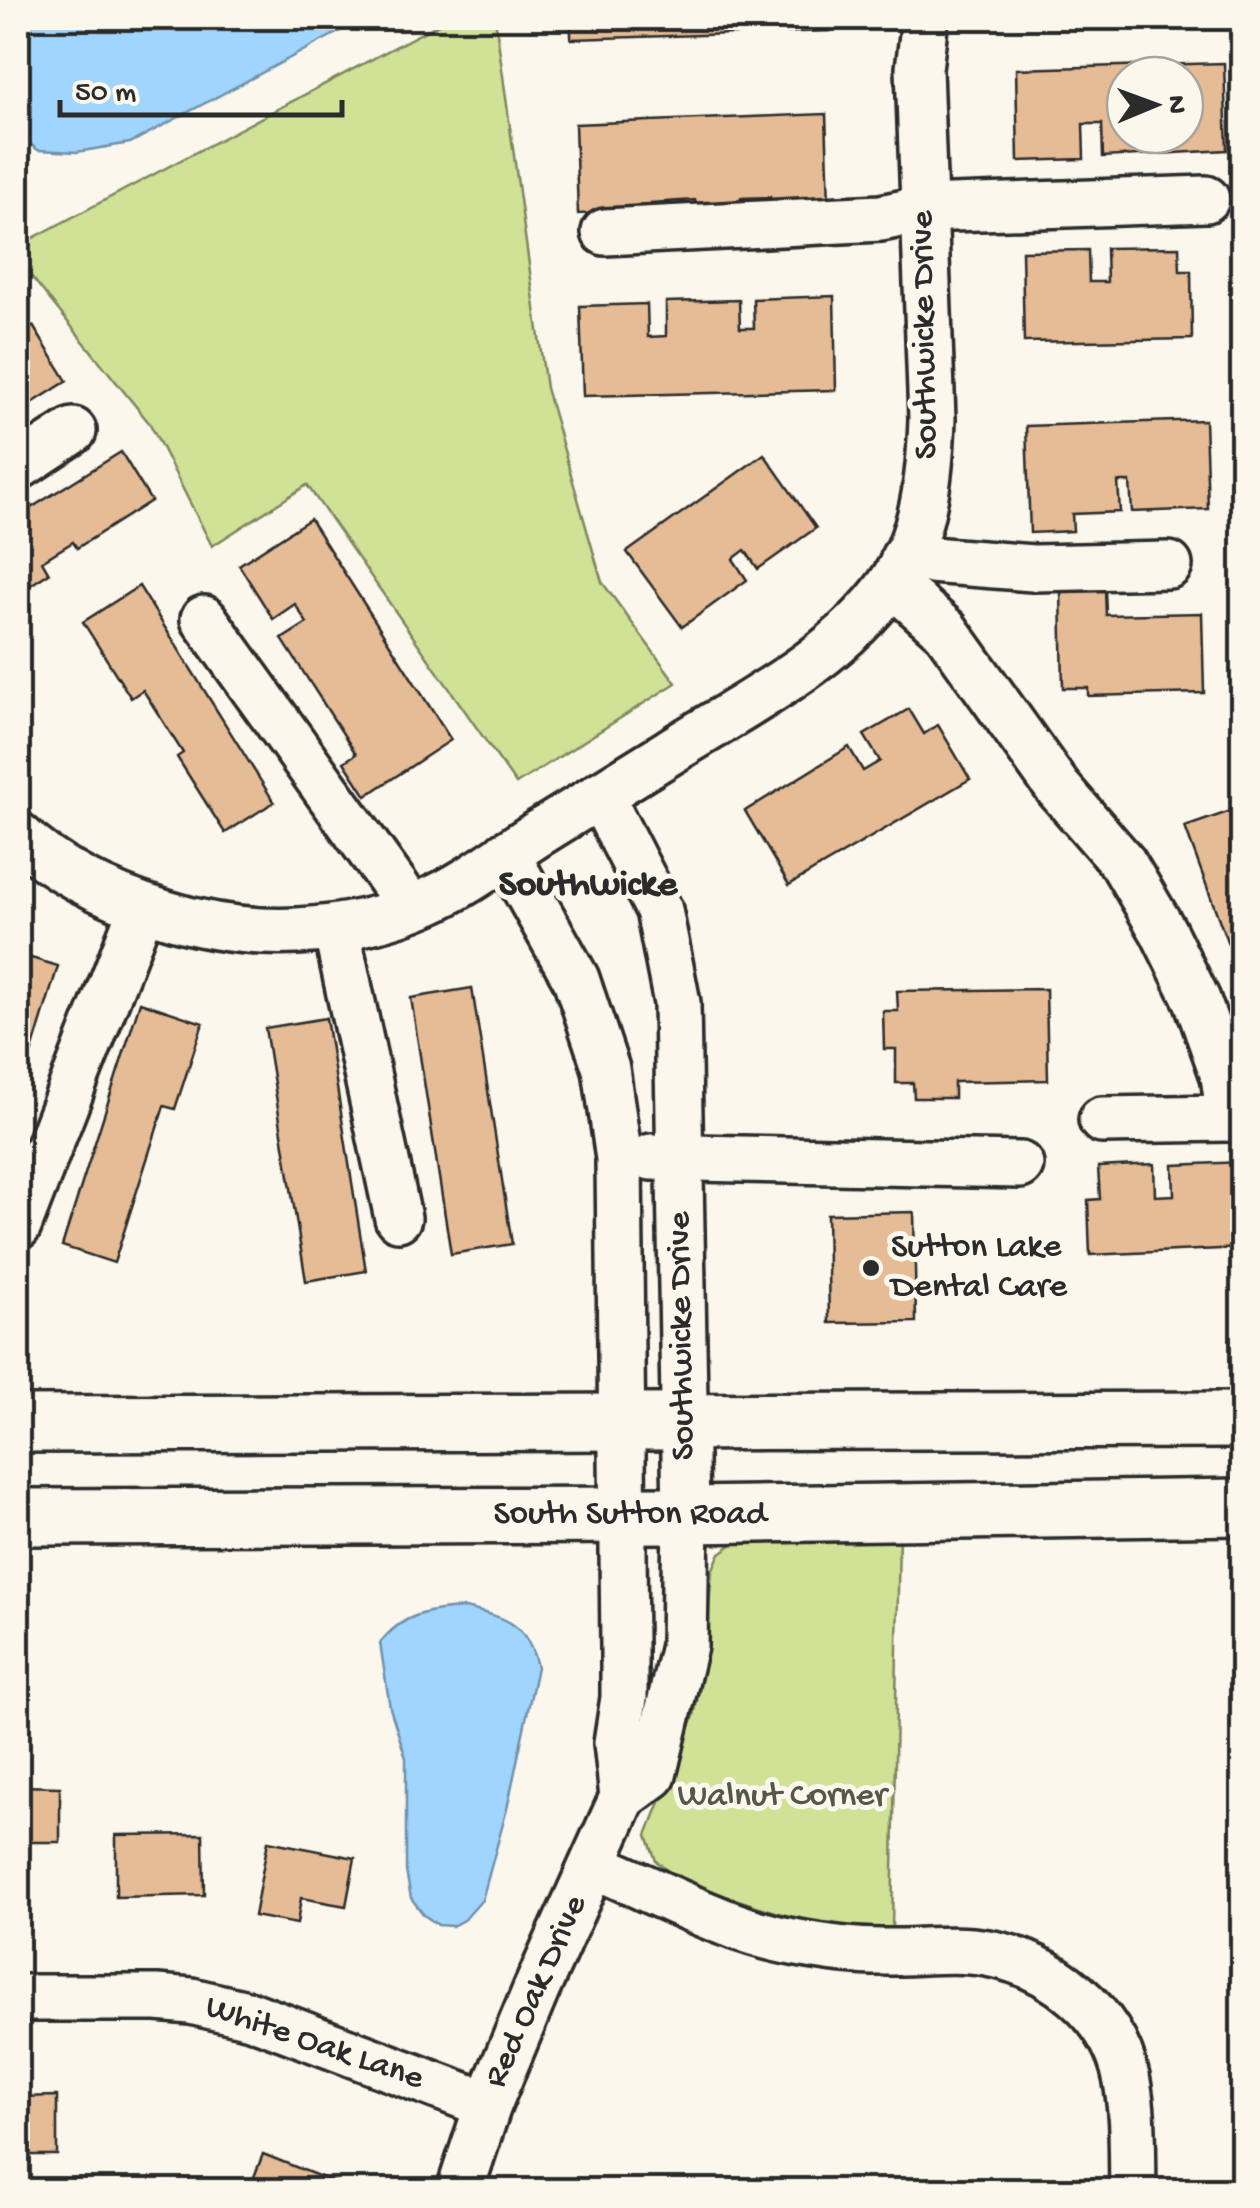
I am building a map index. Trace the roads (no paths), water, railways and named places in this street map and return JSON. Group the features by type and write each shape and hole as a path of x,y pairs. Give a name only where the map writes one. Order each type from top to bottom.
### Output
{"main road":[{"path":"18,1424 1242,1420"},
{"name":"South Sutton Road","path":"18,1517 686,1515 1242,1507"}],"street":[{"name":"Southwicke Drive","path":"620,1515 619,1159 606,1070 576,979 506,854 802,668 856,626 898,570 919,526 930,470 932,418 919,68 925,18"},
{"path":"606,232 880,218 924,209 1206,198"},
{"path":"18,467 73,431"},
{"path":"898,570 1169,565"},
{"path":"898,570 1058,788 1123,864 1164,931 1197,1000 1236,1118 1102,1120"},
{"path":"204,619 411,908"},
{"name":"Southwicke Drive","path":"600,795 659,910 677,1003 686,1515"},
{"path":"18,835 72,875 142,907 190,922 253,931 336,928 386,918 433,900 506,854"},
{"path":"18,1226 142,907"},
{"path":"336,928 398,1218"},
{"path":"619,1159 680,1156 1020,1165"},
{"path":"620,1515 624,1698 617,1744 623,1797"},
{"name":"Red Oak Drive","path":"460,2190 488,2106 536,1990 623,1797 653,1775 684,1646 686,1515"},
{"path":"593,1865 740,1927 793,1942 878,1952 986,1953 1038,1969 1064,1984 1089,2008 1119,2054 1130,2099 1133,2190"},
{"name":"White Oak Lane","path":"18,1998 191,2001 250,2015 488,2106"}],"water":[{"path":"31,18 365,18 130,143 77,152 38,150 18,135 18,50"},
{"path":"465,1608 513,1624 527,1640 537,1667 507,1809 482,1900 465,1919 452,1926 438,1925 411,1898 406,1871 406,1758 390,1708 380,1643 408,1619"}],"place":[{"name":"Sutton Lake Dental Care","path":"871,1268"}],"district":[{"name":"Southwicke","path":"588,886"}],"park label":[{"name":"Walnut Corner","path":"782,1797"}]}
